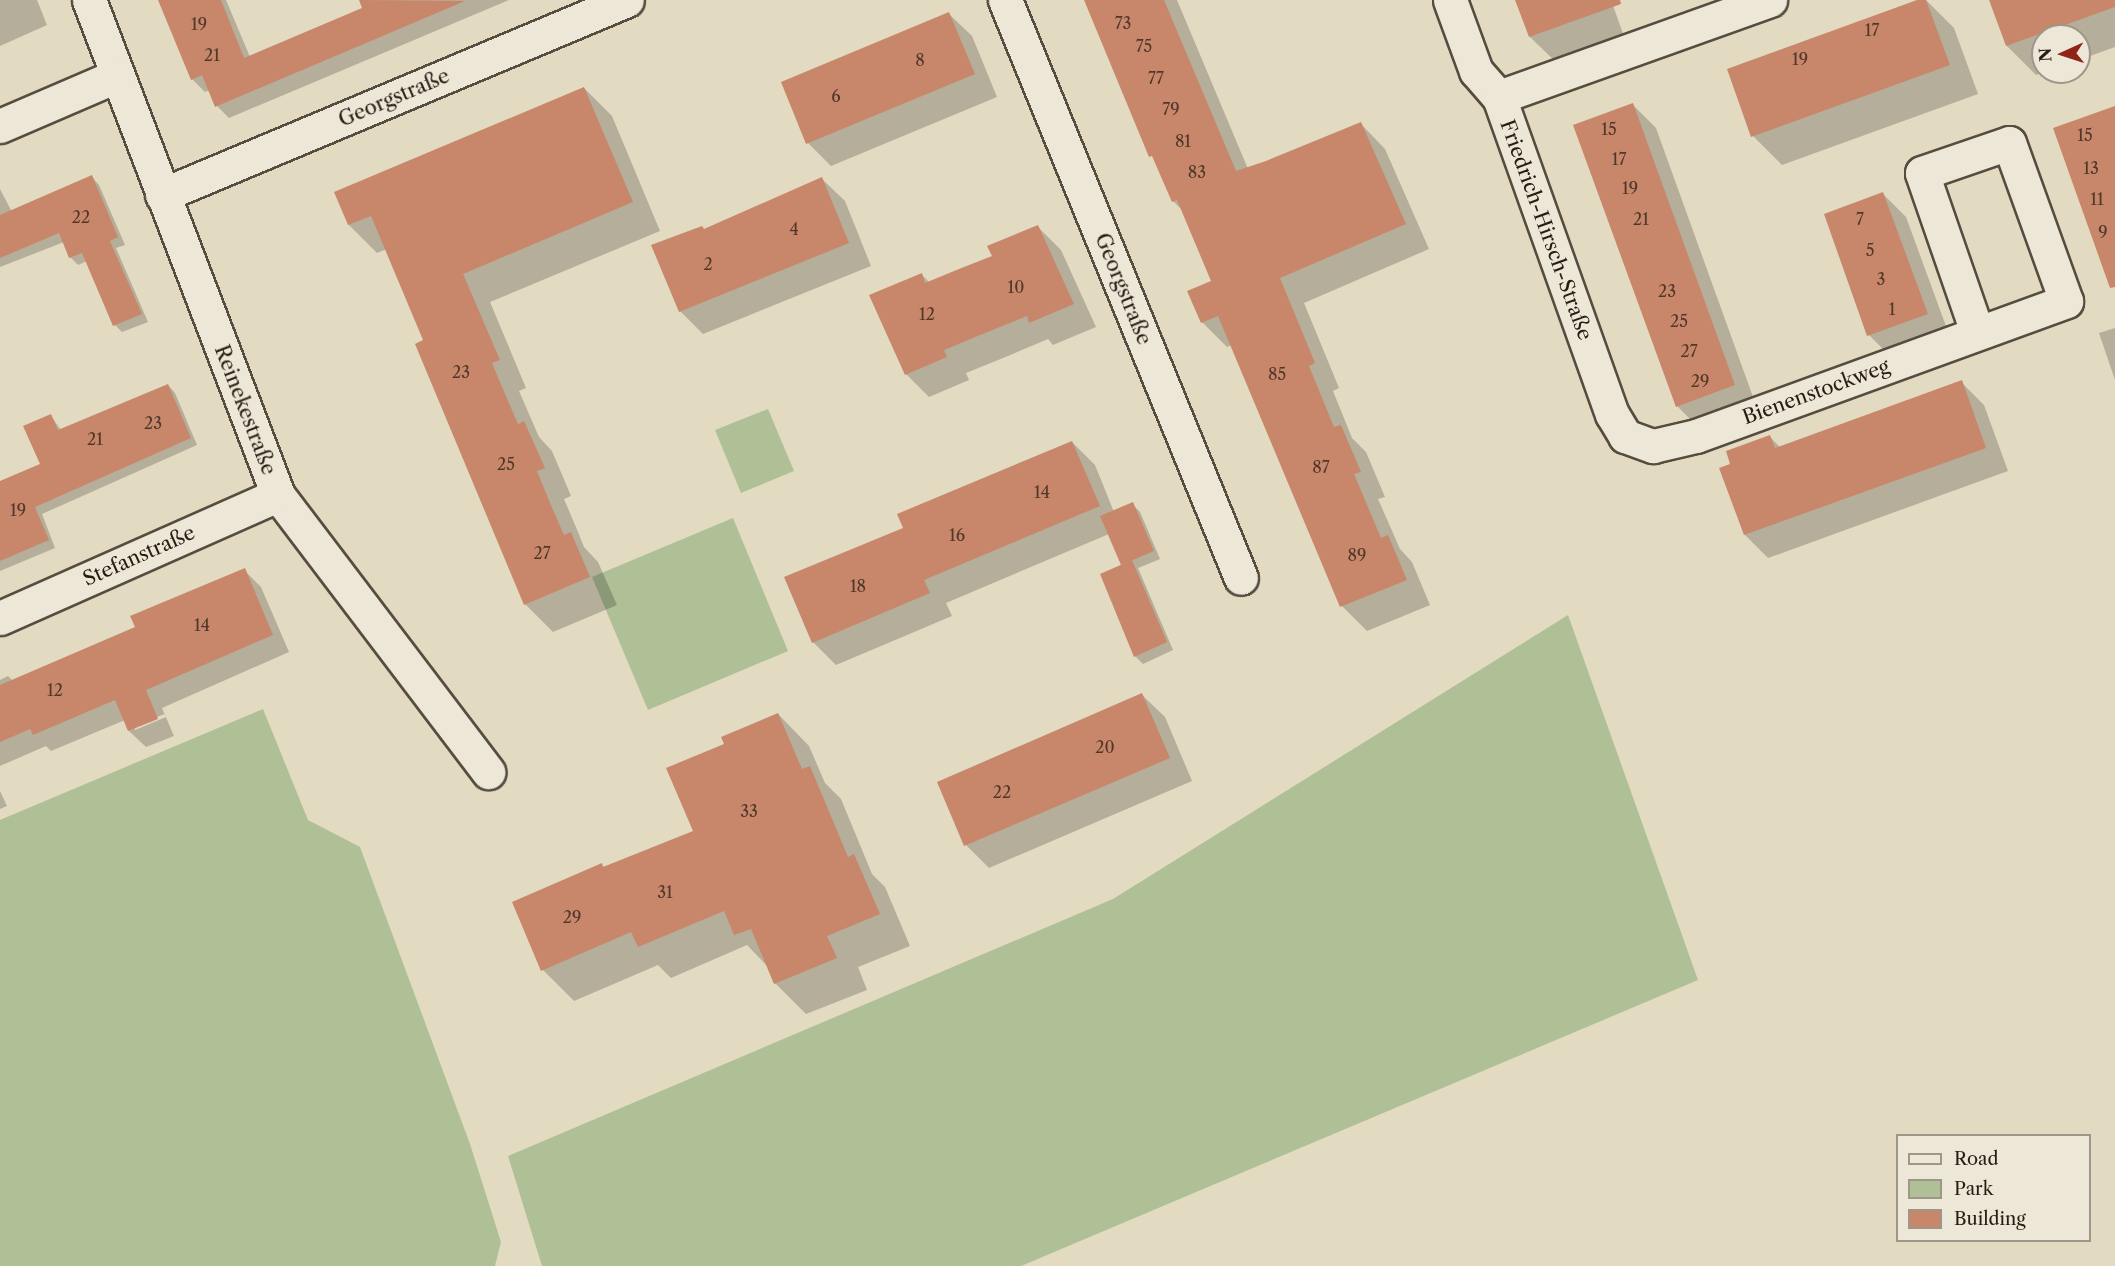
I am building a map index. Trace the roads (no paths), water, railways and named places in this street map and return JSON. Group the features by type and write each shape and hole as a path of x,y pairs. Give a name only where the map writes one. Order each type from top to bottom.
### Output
{"street":[{"name":"Reinekestraße","path":"89,0 116,76 278,495 488,772"},
{"name":"Georgstraße","path":"162,195 627,0"},
{"name":"Georgstraße","path":"1005,0 1241,578"},
{"name":"Friedrich-Hirsch-Straße","path":"1450,0 1476,71 1499,97 1612,414 1625,436 1653,446"},
{"path":"1499,97 1770,0"},
{"path":"0,126 116,76"},
{"name":"Bienenstockweg","path":"1653,446 1696,436 1977,332 2066,302 2009,142 1922,173 1977,332"},
{"name":"Stefanstraße","path":"0,618 278,495"}]}
